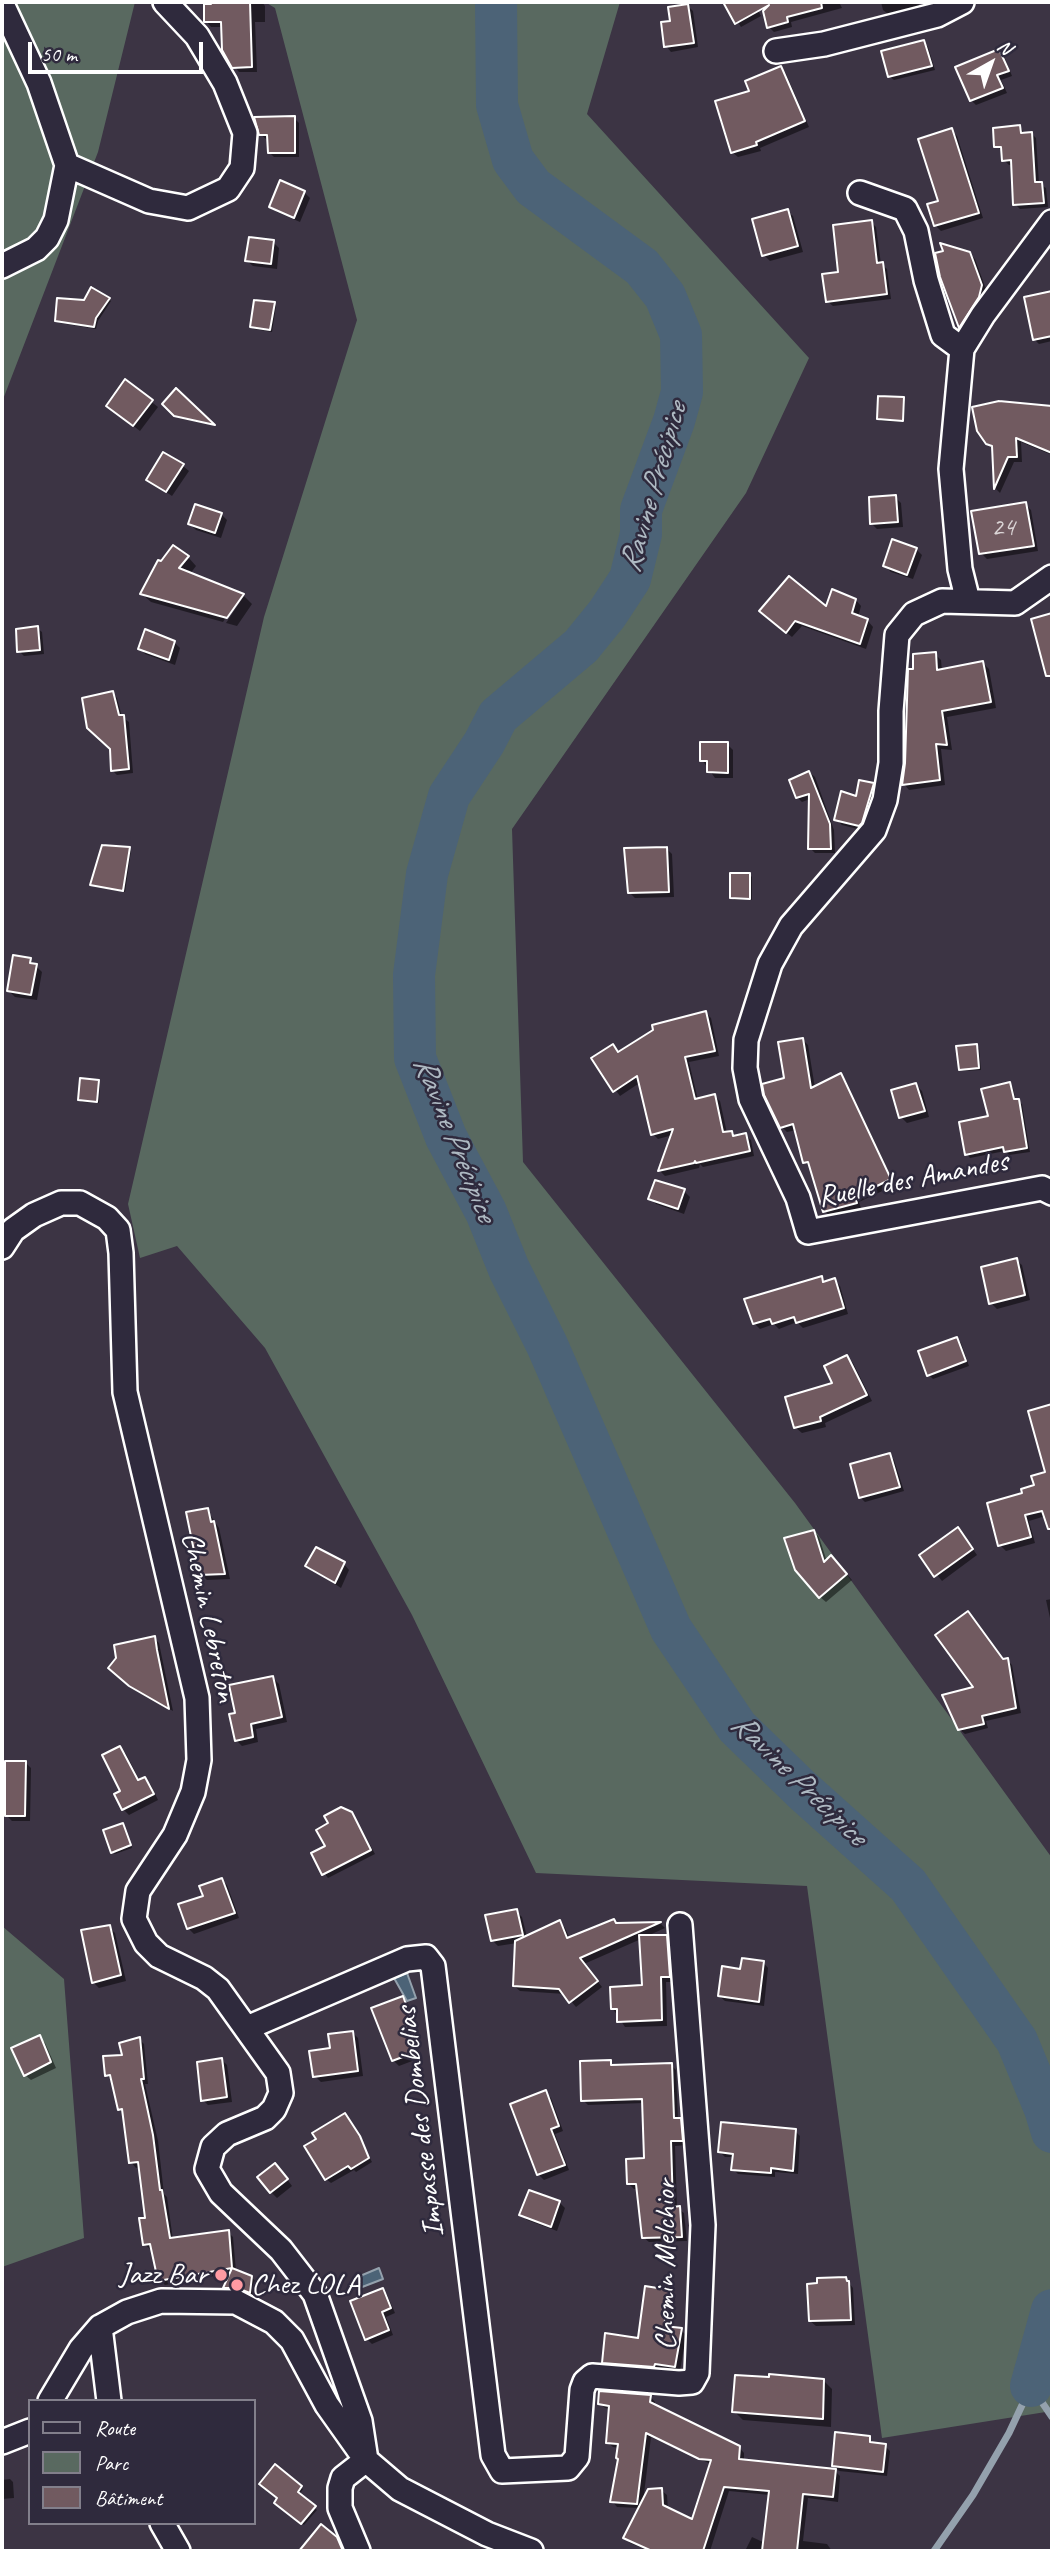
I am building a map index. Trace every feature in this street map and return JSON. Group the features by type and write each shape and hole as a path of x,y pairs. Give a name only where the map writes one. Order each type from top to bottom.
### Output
{"street":[{"path":"67,165 149,201 188,208 228,189 242,168 245,133 225,83 197,36 165,2"},
{"path":"776,51 824,44 937,15 962,2"},
{"path":"2,4 39,83 67,165 56,220 47,238 36,248 2,267"},
{"path":"860,193 905,209 916,231 926,280 943,335 962,349"},
{"path":"1052,222 982,315 962,349 951,469 960,569 968,601 1015,603 1052,577"},
{"name":"Ruelle des Amandes","path":"968,601 942,601 932,605 914,614 897,635 891,711 891,763 885,800 874,830 791,926 770,964 746,1040 745,1068 751,1099 798,1198 808,1232 1042,1188 1052,1193"},
{"name":"Chemin Lebreton","path":"2,1247 13,1230 34,1215 61,1203 80,1203 107,1218 118,1230 125,1392 197,1698 199,1760 193,1792 175,1835 138,1891 134,1919 146,1943 159,1956 218,1989 278,2073 281,2093 274,2109 265,2118 226,2134 213,2147 207,2169 221,2193 281,2250 315,2294 360,2421 366,2460"},
{"name":"Chemin Melchior","path":"502,2472 568,2468 577,2457 582,2390 585,2382 592,2376 679,2383 692,2382 697,2373 703,2225 680,1924"},
{"name":"Impasse des Dombelias","path":"247,2028 407,1959 426,1957 433,1966 493,2455 502,2472"},
{"path":"51,2399 81,2349 100,2327 127,2312 161,2301 236,2302 274,2322 292,2340 327,2405 366,2460 400,2489 487,2534 531,2551"},
{"path":"100,2327 109,2399"},
{"path":"2,2442 28,2432"},
{"path":"358,2551 340,2508 340,2488 343,2478 366,2460"},
{"path":"163,2525 178,2551"}],"green space":[{"path":"2,2 135,2 98,152 2,402"},
{"path":"265,2 620,2 587,114 809,358 746,493 512,829 523,1162 795,1503 1052,1858 1052,2411 882,2438 807,1886 536,1873 412,1615 265,1348 177,1246 140,1258 128,1204 264,617 357,320 275,8"},
{"path":"2,1926 64,1979 84,2238 2,2267"}],"water":[{"path":"407,1973 416,1998 407,2001 394,1978"},
{"path":"379,2268 383,2279 357,2289 353,2279"}],"building":[{"path":"250,2 252,67 232,68 222,50 221,22 204,22 204,4"},
{"path":"723,2 821,2 822,8 787,17 788,22 767,28 763,11 769,5 735,24"},
{"path":"688,4 694,43 664,47 661,22 670,21 668,7"},
{"path":"924,40 932,66 888,77 881,51"},
{"path":"999,49 1009,71 997,75 1003,88 970,101 955,67"},
{"path":"781,66 805,121 756,142 757,145 731,153 715,101 749,91 745,81"},
{"path":"295,116 295,153 268,153 267,135 259,135 254,117"},
{"path":"1020,125 1021,133 1032,132 1035,182 1042,182 1044,203 1013,205 1011,160 1002,161 1001,147 994,147 993,128"},
{"path":"952,128 979,213 934,226 927,204 938,201 918,139"},
{"path":"280,180 305,191 294,218 269,207"},
{"path":"788,209 798,246 762,256 752,219"},
{"path":"872,220 877,263 883,262 887,294 826,302 822,274 838,272 833,225"},
{"path":"249,237 274,240 271,264 245,261"},
{"path":"940,243 970,252 982,285 979,297 959,328 940,277 935,253 943,251"},
{"path":"91,287 110,298 96,318 94,327 55,321 57,298 84,300"},
{"path":"1052,291 1052,336 1033,340 1024,297"},
{"path":"254,300 275,302 270,330 250,327"},
{"path":"125,379 153,400 133,426 106,406"},
{"path":"176,388 215,425 174,416 162,404"},
{"path":"878,396 904,397 903,421 877,419"},
{"path":"999,401 1052,406 1052,453 1016,438 1017,457 1008,457 994,489 992,446 986,444 977,431 972,407"},
{"path":"163,452 184,464 166,492 146,480"},
{"path":"896,495 898,522 870,524 869,497"},
{"path":"1026,502 1034,546 979,554 971,511"},
{"path":"195,504 222,513 215,533 188,524"},
{"path":"892,539 917,548 907,575 883,566"},
{"path":"173,545 189,556 179,568 244,594 227,618 140,594 158,560 161,561"},
{"path":"789,576 826,606 832,589 856,599 852,613 868,619 860,644 795,621 786,633 759,611"},
{"path":"1052,613 1052,676 1046,676 1031,619"},
{"path":"38,626 40,650 17,652 16,629"},
{"path":"145,629 175,641 169,660 138,649"},
{"path":"936,652 937,670 983,661 991,702 942,711 947,745 936,744 940,780 902,785 908,669 913,669 913,654"},
{"path":"113,691 119,715 124,715 129,769 111,771 110,749 87,728 82,698"},
{"path":"700,742 728,742 728,773 707,772 707,761 700,761"},
{"path":"809,771 830,824 831,849 808,849 809,794 796,798 789,780"},
{"path":"859,780 874,783 862,823 859,826 834,820 841,791 856,796"},
{"path":"102,845 130,847 123,891 90,885"},
{"path":"667,847 669,892 628,893 624,848"},
{"path":"730,873 750,873 750,899 730,898"},
{"path":"13,955 31,958 30,963 37,964 31,995 7,991"},
{"path":"706,1011 715,1051 685,1057 695,1099 715,1094 723,1132 732,1131 733,1136 746,1133 750,1151 658,1171 673,1129 651,1135 637,1076 613,1092 591,1058 613,1044 618,1052 653,1030 652,1025"},
{"path":"803,1038 811,1088 841,1073 891,1179 855,1197 857,1203 823,1212 808,1162 803,1163 793,1124 780,1128 764,1095 762,1084 784,1078 778,1042"},
{"path":"977,1044 979,1068 959,1070 956,1046"},
{"path":"80,1078 99,1080 97,1102 78,1100"},
{"path":"1010,1082 1014,1099 1019,1099 1027,1148 1004,1152 1003,1147 965,1155 959,1122 988,1116 981,1089"},
{"path":"916,1083 925,1111 899,1118 891,1090"},
{"path":"655,1180 685,1189 678,1209 648,1199"},
{"path":"1017,1258 1025,1295 989,1304 981,1267"},
{"path":"822,1276 823,1282 835,1278 844,1308 796,1323 794,1317 772,1324 770,1319 753,1324 744,1299"},
{"path":"957,1337 966,1361 927,1376 918,1351"},
{"path":"847,1355 867,1395 820,1417 821,1421 794,1428 785,1397 832,1383 824,1366"},
{"path":"1052,1404 1052,1529 1048,1529 1042,1511 1025,1515 1031,1537 998,1546 987,1503 1022,1493 1021,1489 1034,1485 1031,1476 1045,1472 1028,1411"},
{"path":"890,1453 900,1487 859,1498 850,1464"},
{"path":"208,1508 211,1522 214,1521 225,1574 199,1575 186,1512"},
{"path":"958,1527 973,1549 934,1577 919,1555"},
{"path":"814,1530 824,1562 831,1555 847,1574 819,1598 795,1570 784,1538"},
{"path":"316,1547 345,1562 335,1583 305,1566"},
{"path":"968,1611 1003,1659 1008,1658 1016,1708 982,1716 984,1724 958,1730 942,1695 973,1687 935,1635"},
{"path":"155,1636 169,1709 129,1686 108,1668 116,1658 114,1645"},
{"path":"273,1676 282,1717 251,1724 253,1737 235,1741 229,1714 235,1713 229,1685"},
{"path":"120,1746 138,1780 145,1777 154,1794 122,1810 114,1794 120,1791 102,1755"},
{"path":"5,1761 26,1761 25,1816 5,1816"},
{"path":"341,1807 352,1812 371,1850 322,1875 311,1853 325,1846 316,1830 328,1823 324,1816"},
{"path":"123,1823 131,1845 111,1853 103,1830"},
{"path":"222,1878 235,1913 187,1929 178,1904 203,1896 199,1886"},
{"path":"517,1909 523,1935 491,1941 485,1915"},
{"path":"614,1919 616,1923 661,1922 580,1958 598,1981 569,2003 559,1989 513,1986 515,1941 560,1920 567,1938"},
{"path":"110,1925 121,1975 92,1983 81,1930"},
{"path":"639,1935 667,1935 670,1977 661,1977 662,2020 617,2022 617,2009 611,2009 610,1987 642,1985"},
{"path":"742,1958 764,1961 759,2002 718,1996 722,1966 740,1969"},
{"path":"403,1996 412,2021 405,2024 416,2052 392,2061 371,2008"},
{"path":"353,2031 358,2071 313,2077 309,2051 330,2048 328,2034"},
{"path":"40,2035 51,2062 24,2076 11,2048"},
{"path":"140,2037 144,2079 141,2079 170,2238 229,2230 232,2268 158,2281 150,2244 143,2245 139,2218 145,2218 138,2162 129,2163 122,2109 118,2110 110,2075 105,2076 103,2056 122,2055 119,2043"},
{"path":"222,2058 227,2097 201,2101 197,2062"},
{"path":"611,2060 611,2065 672,2063 674,2118 681,2118 683,2141 671,2141 673,2207 680,2206 682,2237 642,2238 636,2184 627,2184 626,2159 644,2158 642,2099 581,2101 580,2061"},
{"path":"546,2090 559,2126 551,2129 565,2165 537,2175 510,2104"},
{"path":"345,2113 360,2136 369,2158 351,2169 348,2166 325,2180 304,2146 316,2139 312,2133"},
{"path":"721,2122 796,2129 793,2171 771,2168 771,2173 731,2170 733,2154 718,2152"},
{"path":"275,2163 288,2179 270,2193 257,2177"},
{"path":"529,2190 560,2201 551,2227 519,2215"},
{"name":"Chez LOLA","path":"232,2268 252,2276 250,2293 237,2288 223,2288"},
{"path":"846,2277 849,2281 851,2320 809,2321 807,2284 817,2283 817,2278"},
{"path":"645,2286 670,2290 664,2326 682,2328 675,2367 602,2363 605,2333 638,2338"},
{"path":"383,2288 391,2308 382,2312 389,2330 365,2340 350,2301"},
{"path":"769,2374 824,2379 823,2419 732,2412 735,2375 769,2377"},
{"path":"599,2391 651,2395 650,2402 740,2446 739,2459 836,2469 833,2497 803,2494 797,2551 762,2551 769,2491 724,2487 703,2551 652,2551 623,2538 648,2489 662,2488 663,2505 692,2519 711,2460 699,2459 646,2433 637,2504 610,2502 618,2444 606,2443 609,2406 598,2404"},
{"path":"835,2432 870,2436 870,2442 886,2444 883,2472 832,2466"},
{"path":"275,2464 302,2486 298,2492 316,2506 301,2524 274,2503 277,2498 259,2484"},
{"path":"321,2524 337,2537 343,2551 299,2551"}],"waterway":[{"name":"Ravine Précipice","path":"496,2 497,105 513,160 533,187 642,267 665,296 681,335 682,392 641,510 641,534 630,579 581,646 498,716 484,743 449,796 427,874 414,975 415,1058 446,1137 486,1212 509,1269 547,1345 671,1629 737,1727 802,1790 908,1885 1017,2041 1052,2132"},
{"name":"Ravine Précipice","path":"1031,2386 1052,2310"},
{"path":"934,2551 973,2495 1009,2433 1031,2386 1052,2417"}],"place":[{"name":"Jazz Bar","path":"221,2275"},
{"name":"Chez LOLA","path":"237,2285"}]}
